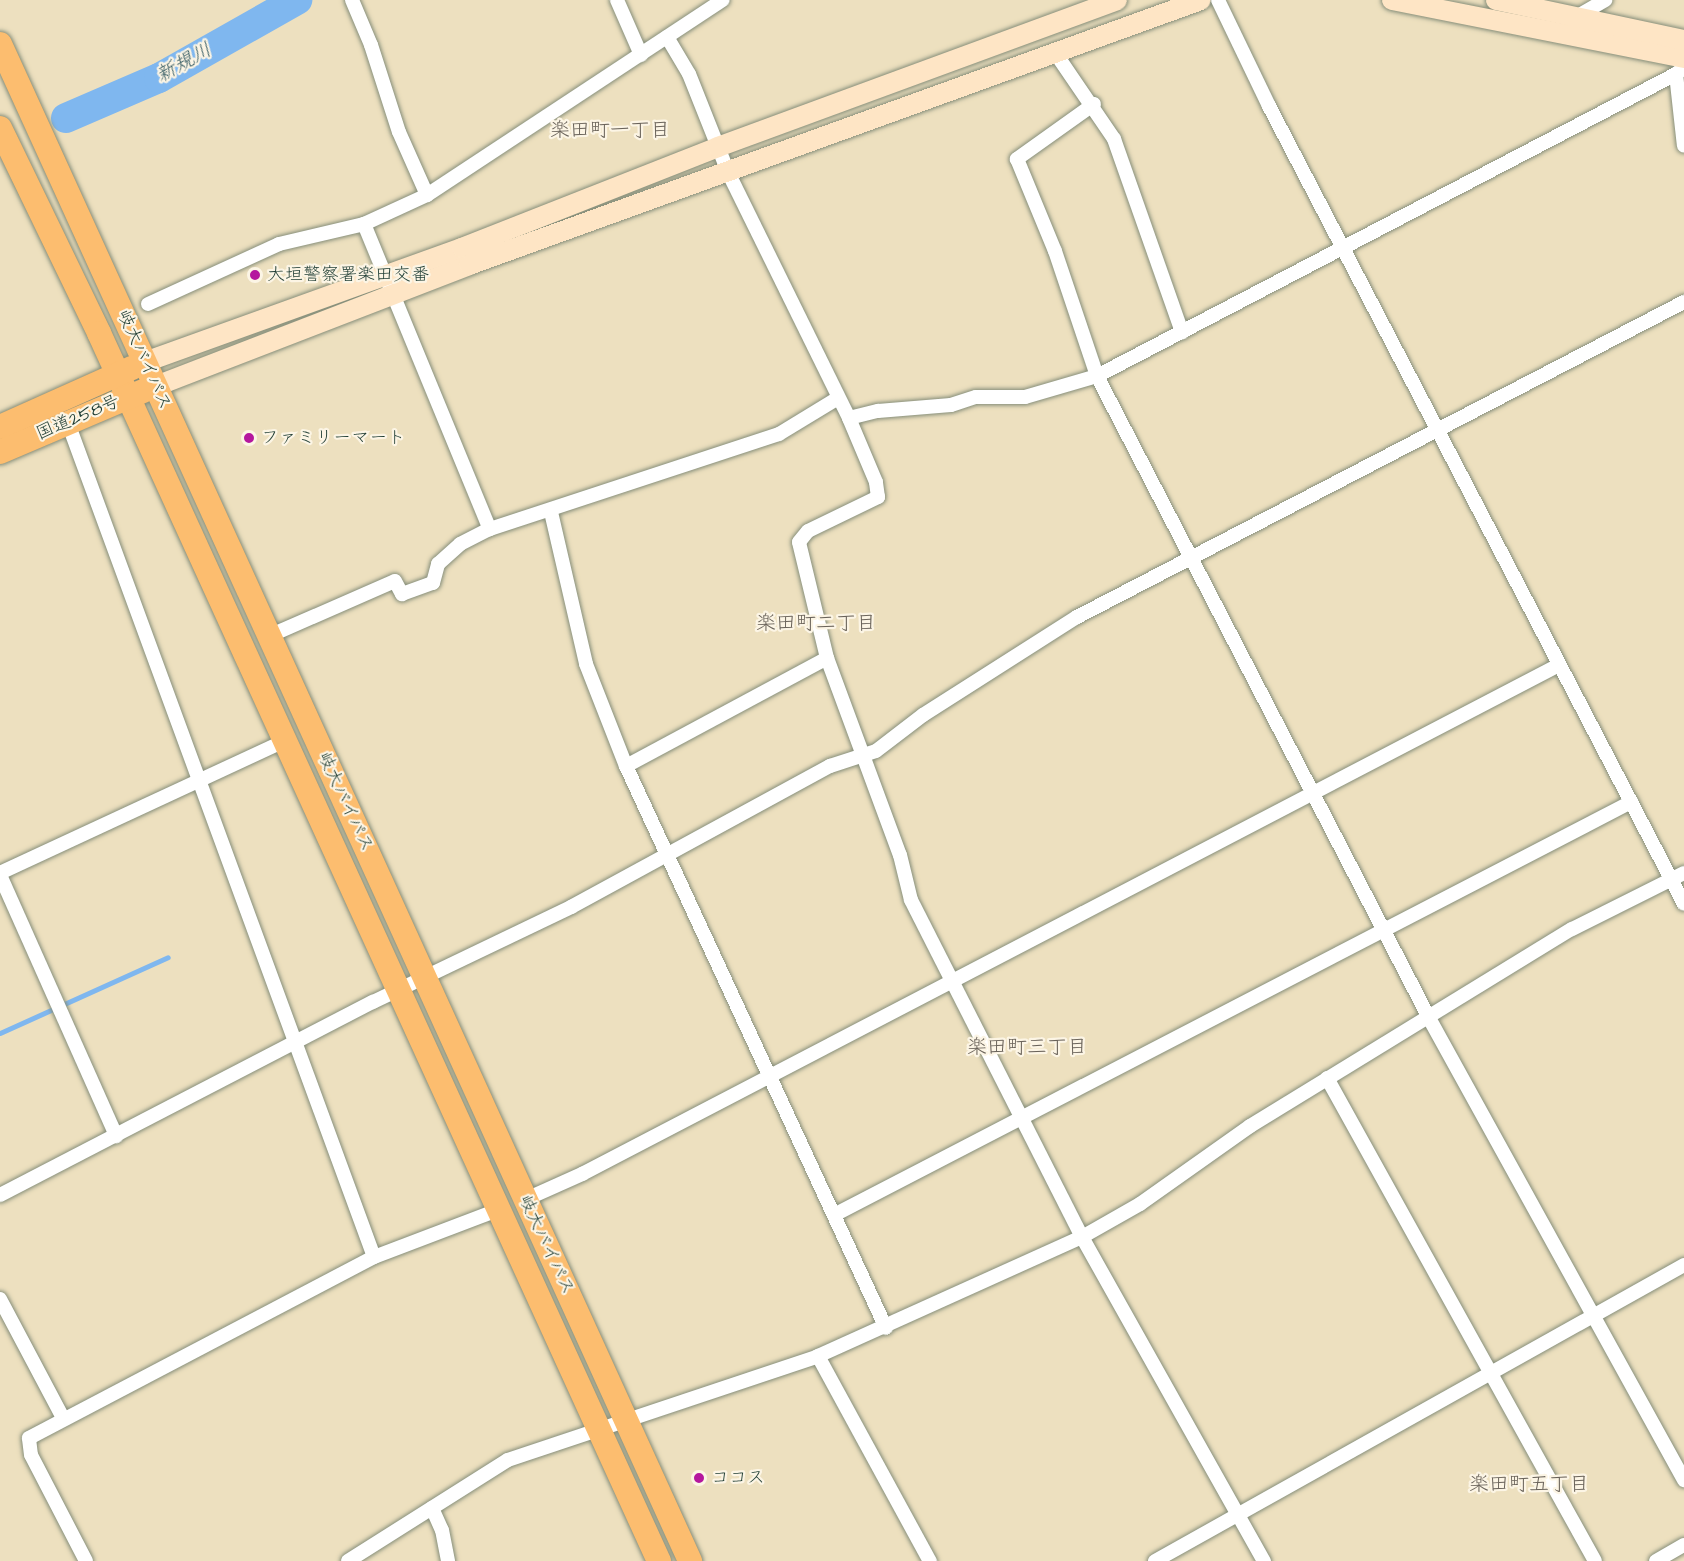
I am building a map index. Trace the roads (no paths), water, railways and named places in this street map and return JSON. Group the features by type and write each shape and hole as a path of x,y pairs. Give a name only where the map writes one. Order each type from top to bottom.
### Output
{"highway":[{"name":"岐大バイパス","path":"0,44 690,1561"},
{"name":"岐大バイパス","path":"1,132 118,375 658,1561"},
{"name":"国道258号","path":"0,427 145,362"},
{"name":"国道258号","path":"0,452 156,386"}],"main road":[{"path":"156,386 387,285 718,147 1117,0"},
{"path":"145,362 728,172 1054,51 1201,0"},
{"path":"1392,0 1681,66"},
{"path":"1496,0 1684,40"}],"street":[{"path":"352,0 371,45 399,132 427,195"},
{"path":"617,0 641,56"},
{"path":"148,304 279,244 364,224 427,195 641,56 703,6 723,0"},
{"path":"1218,0 1437,430 1684,904"},
{"path":"1576,17 1606,0"},
{"path":"666,37 689,74 728,172 849,418 876,482 878,498 808,531 799,542 827,658 900,855 911,900 1082,1237 1264,1561"},
{"path":"1054,51 1094,104 1114,139 1182,332"},
{"path":"849,418 878,411 951,405 976,397 1025,398 1098,376 1681,66 1684,147"},
{"path":"1094,104 1017,159 1055,250 1098,376 1385,928 1429,1018 1684,1480"},
{"path":"364,224 387,285 490,529"},
{"path":"0,1196 398,990 571,907 830,766 863,758 1020,651 1191,557 1684,302"},
{"path":"269,636 395,581 402,594 433,583 438,564 459,544 490,529 551,512 779,434 838,398"},
{"path":"68,423 374,1257"},
{"path":"551,512 586,664 626,766 665,855 886,1328"},
{"path":"626,766 827,658"},
{"path":"524,1200 582,1174 769,1074 1559,665"},
{"path":"116,1136 0,874 284,741"},
{"path":"834,1215 1631,802"},
{"path":"348,1561 508,1460 628,1422 818,1356 886,1328 1082,1237 1140,1204 1250,1126 1572,929 1684,873"},
{"path":"1327,1078 1595,1561"},
{"path":"82,1560 30,1446 29,1438 63,1418 374,1257 498,1210"},
{"path":"1155,1561 1684,1265"},
{"path":"0,1299 63,1418"},
{"path":"818,1356 930,1561"},
{"path":"432,1508 442,1530 448,1561"},
{"path":"1656,1561 1684,1545"}],"waterway":[{"name":"新規川","path":"66,118 159,78 297,0"},
{"path":"0,1033 168,957"}],"place":[{"name":"大垣警察署楽田交番","path":"255,275"},
{"name":"ファミリーマート","path":"249,438"},
{"name":"ココス","path":"699,1478"}],"district":[{"name":"楽田町一丁目","path":"610,130"},
{"name":"楽田町二丁目","path":"816,623"},
{"name":"楽田町三丁目","path":"1027,1047"},
{"name":"楽田町五丁目","path":"1529,1484"}]}
